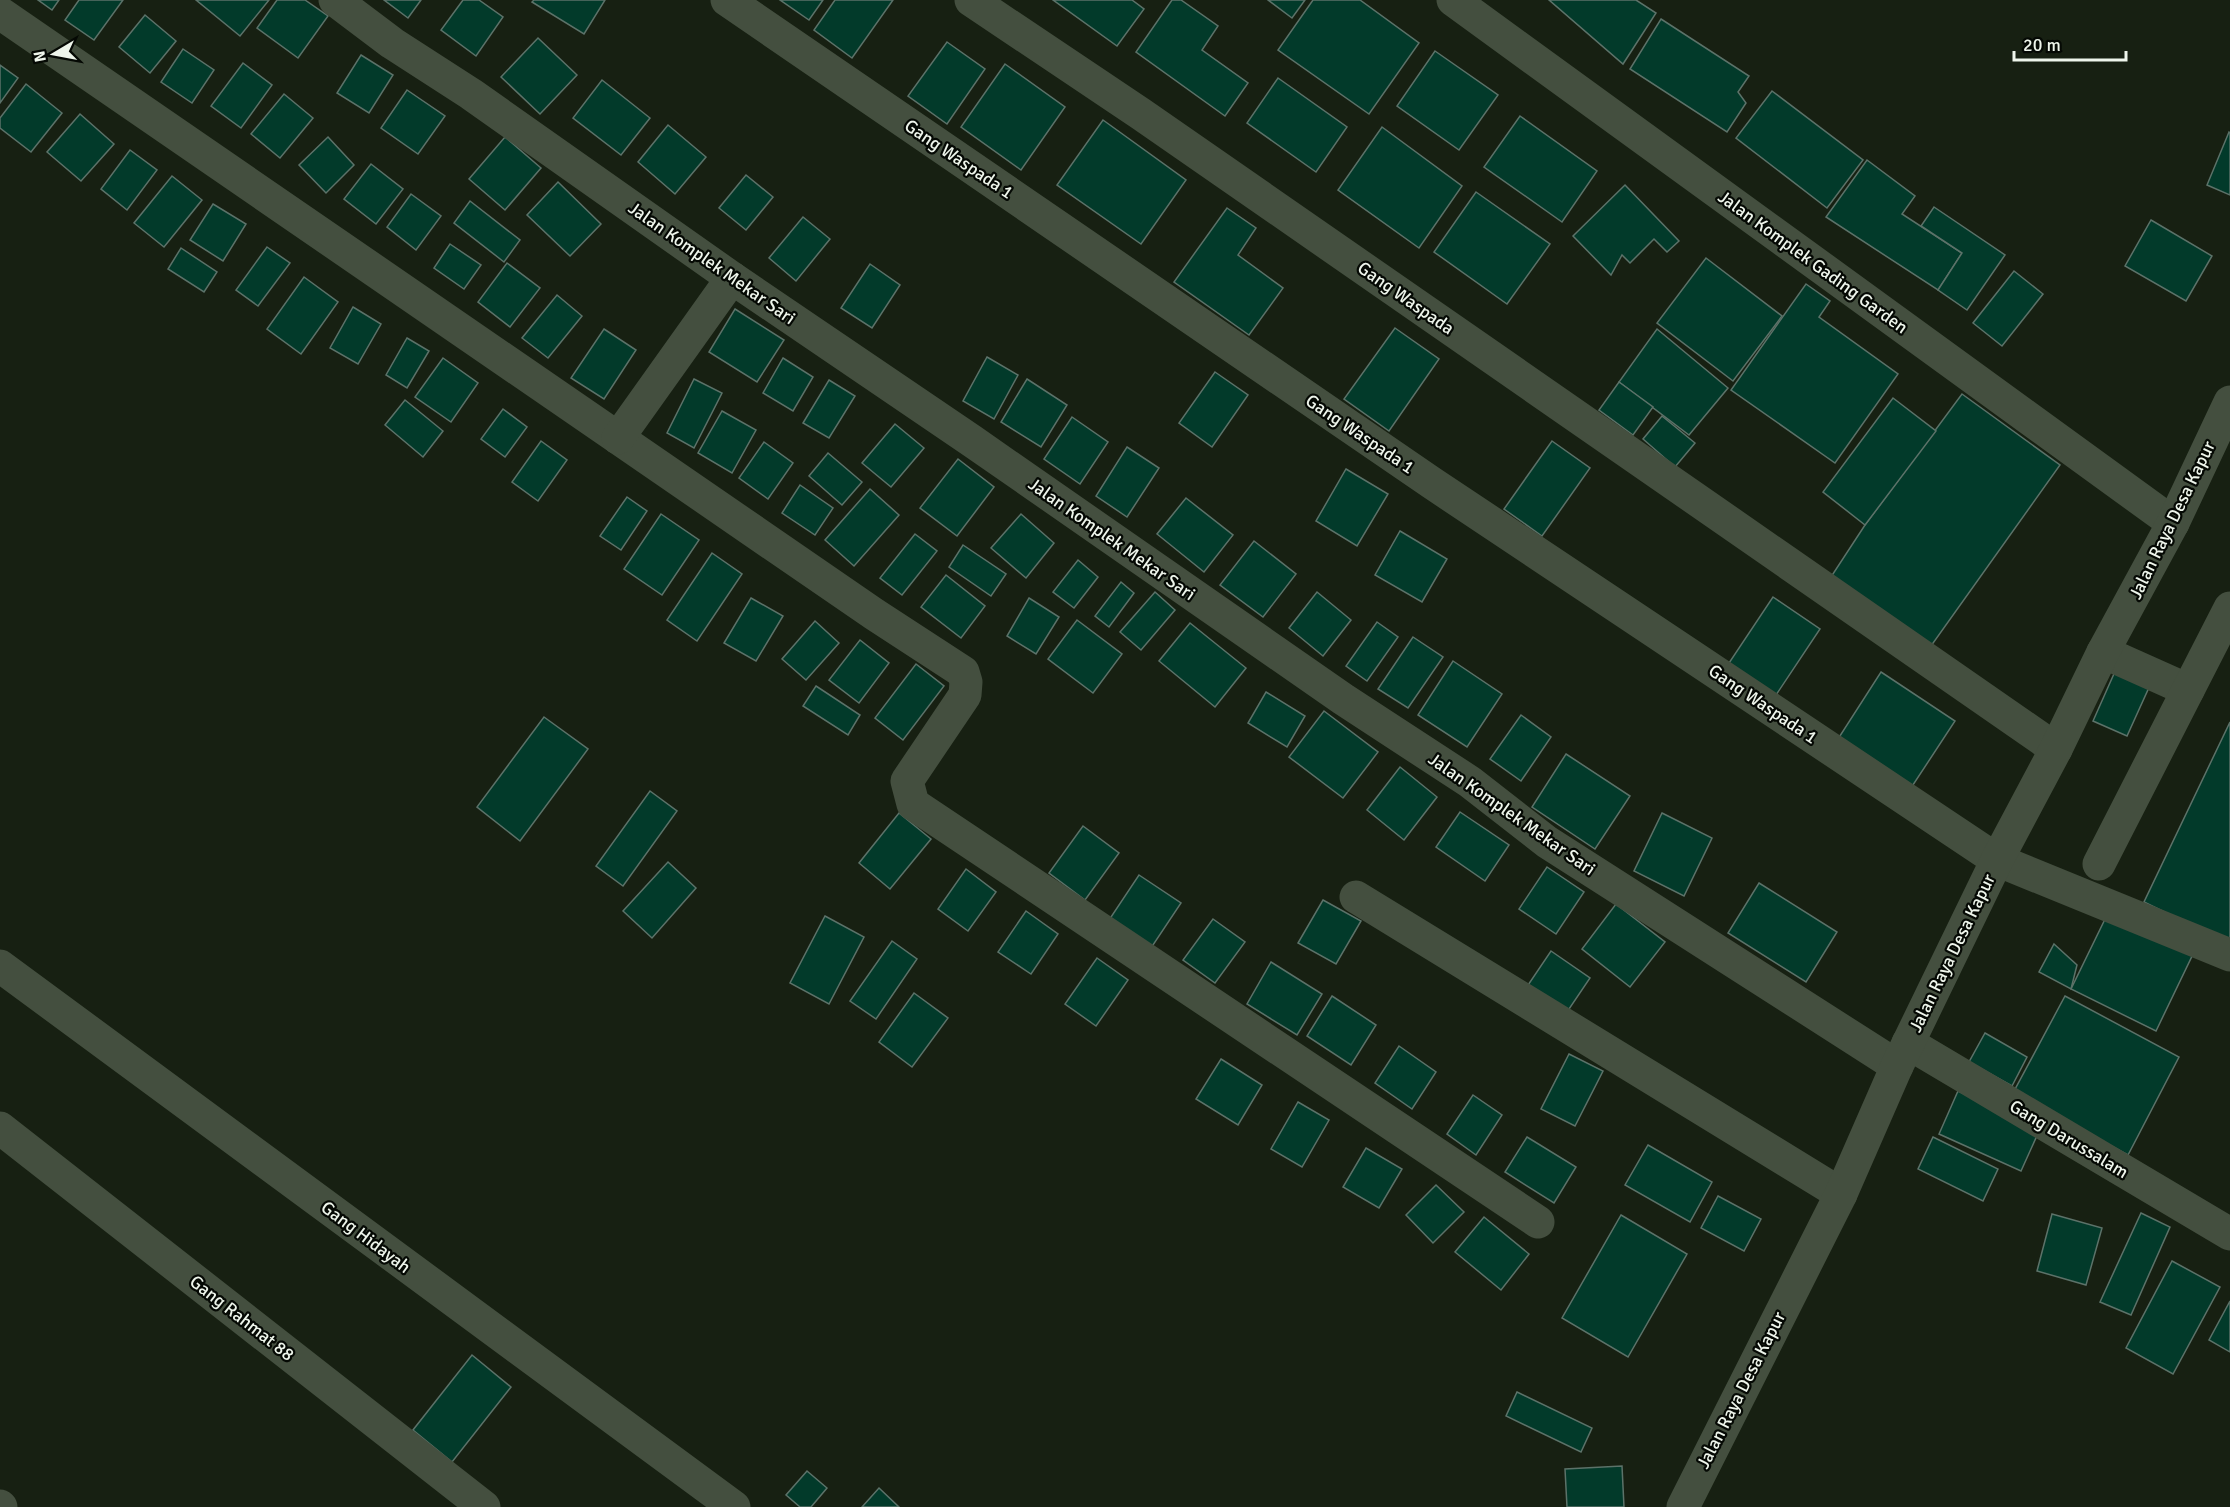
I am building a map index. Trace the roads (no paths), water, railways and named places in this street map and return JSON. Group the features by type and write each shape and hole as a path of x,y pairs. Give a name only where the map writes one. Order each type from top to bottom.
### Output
{"street":[{"name":"Jalan Komplek Mekar Sari","path":"335,0 392,43 471,94 732,278 972,441 1343,699 1470,782 1547,843 1903,1055"},
{"name":"Gang Waspada 1","path":"727,0 1432,483 1997,860 2230,955"},
{"name":"Gang Waspada","path":"971,0 1141,114 2056,750"},
{"name":"Jalan Komplek Gading Garden","path":"1453,0 2173,523"},
{"path":"0,13 874,614 963,672 966,682 965,695 908,781 914,804 1538,1222"},
{"path":"618,438 732,278"},
{"name":"Jalan Raya Desa Kapur","path":"1683,1507 1841,1194 1903,1055 1997,860 2056,750 2103,652 2173,523 2230,402"},
{"path":"2099,864 2230,608"},
{"path":"2103,652 2188,690"},
{"path":"1356,897 1841,1194"},
{"name":"Gang Hidayah","path":"0,966 734,1507"},
{"name":"Gang Darussalam","path":"1903,1055 2230,1234"},
{"name":"Gang Rahmat 88","path":"0,1128 484,1507"}]}
